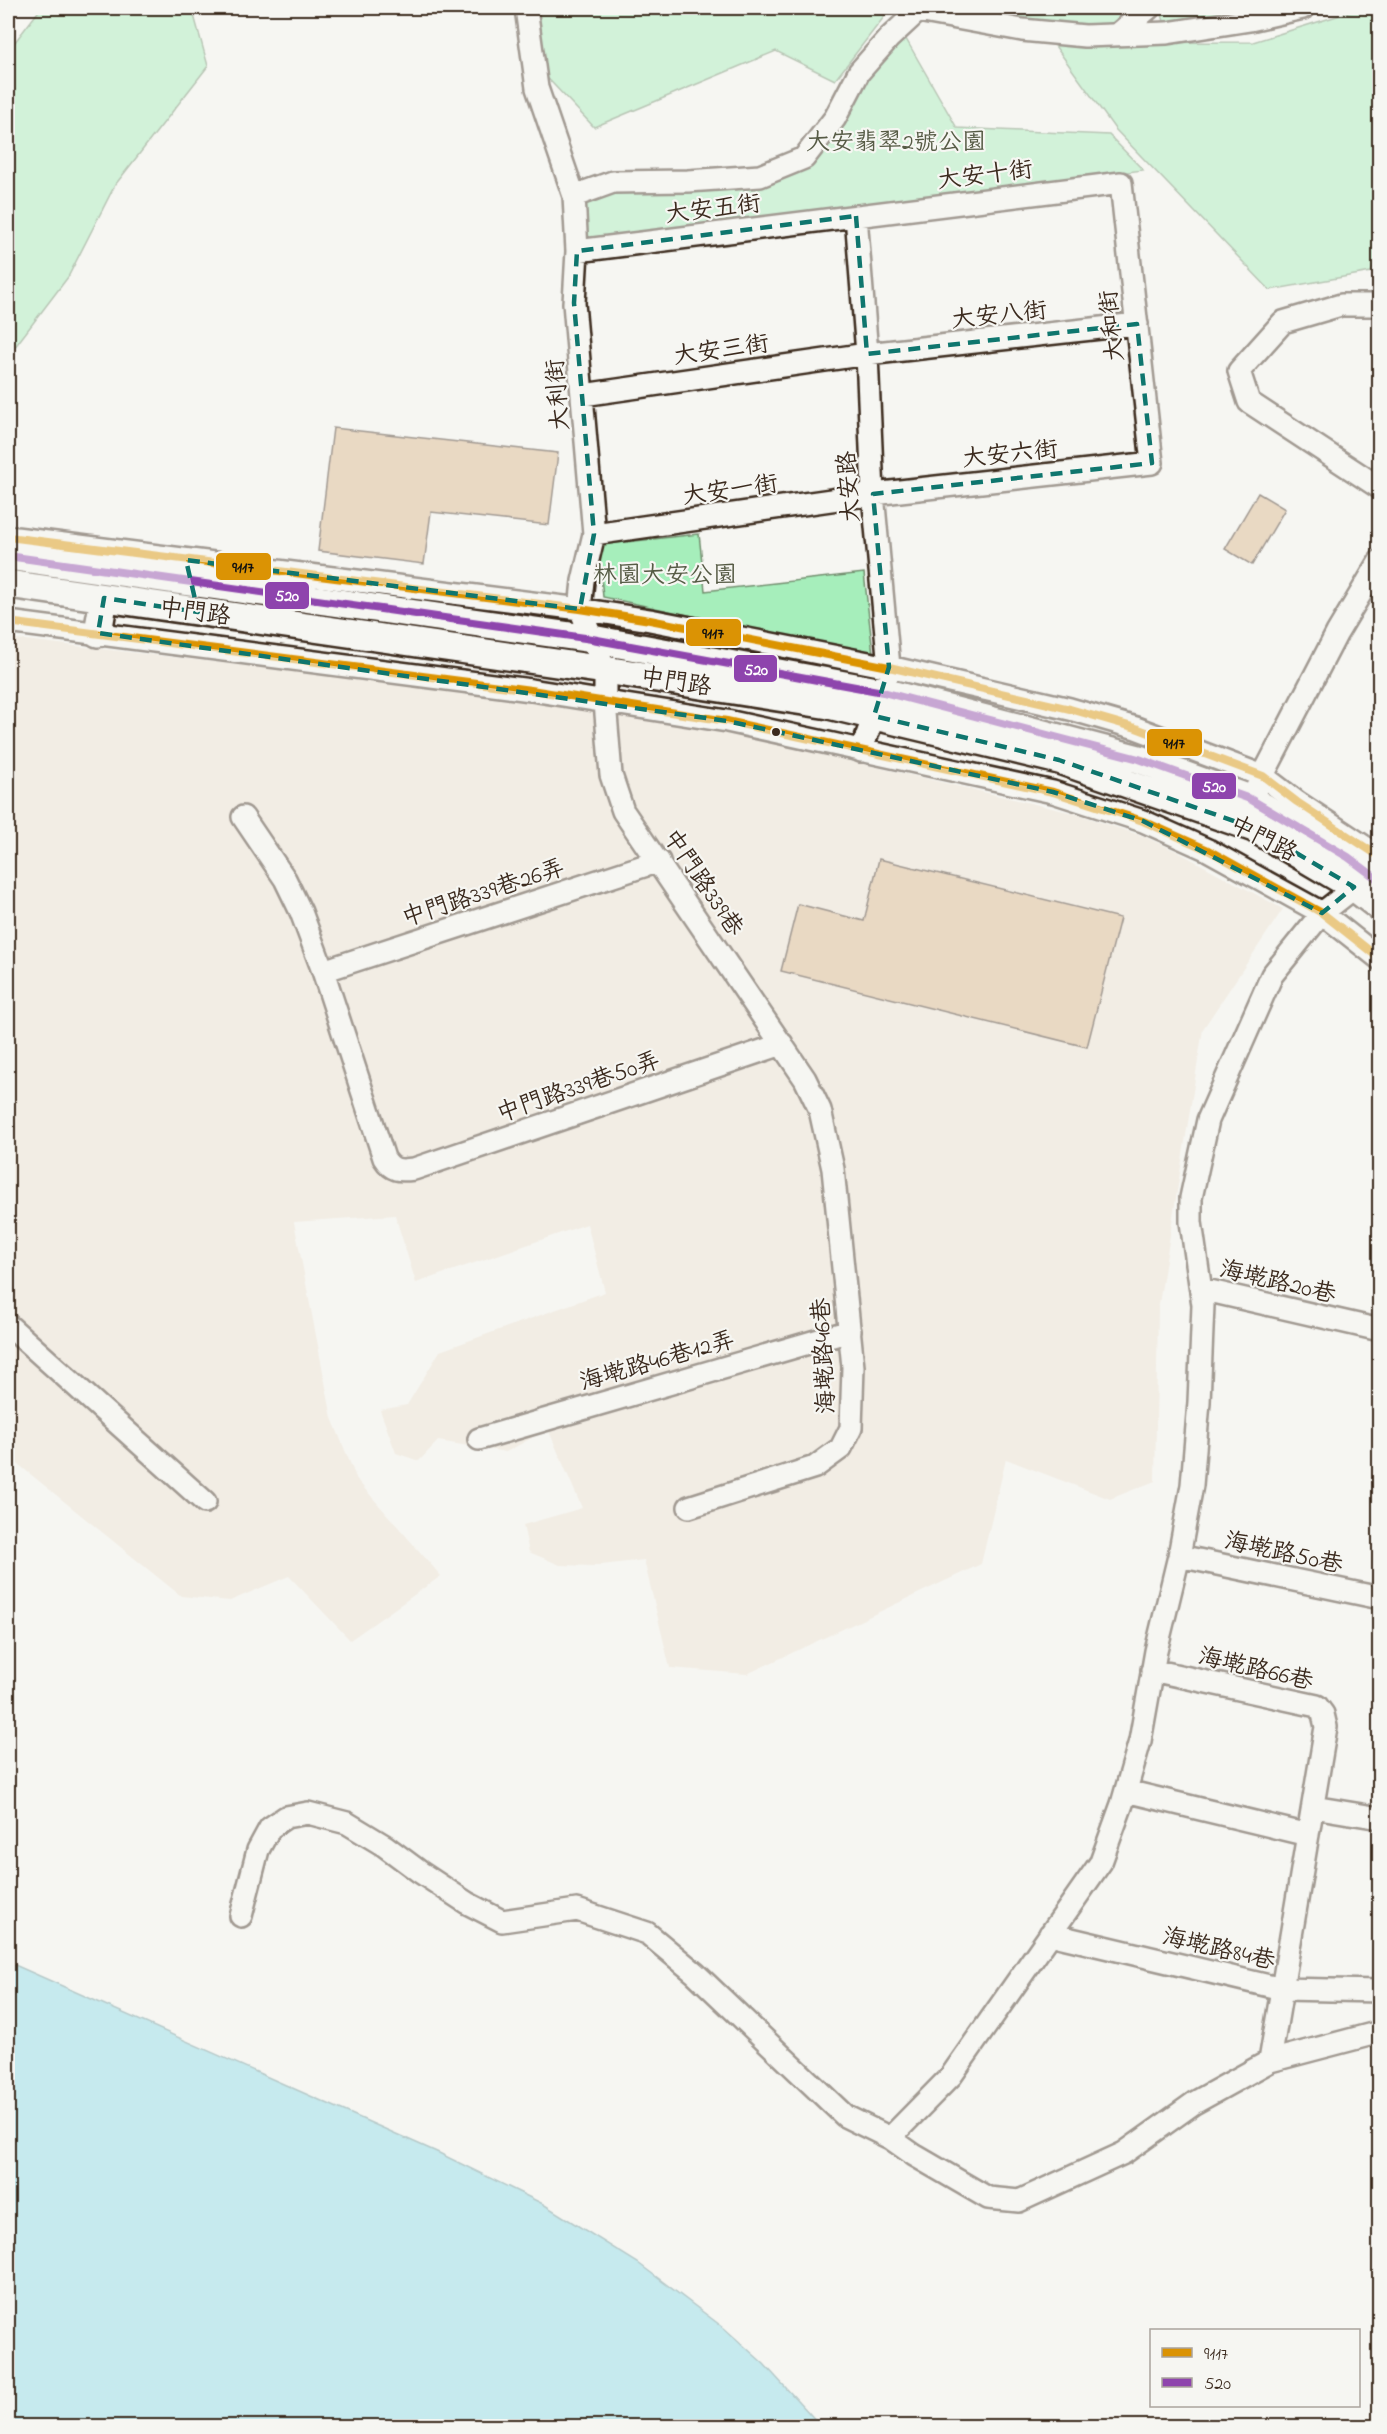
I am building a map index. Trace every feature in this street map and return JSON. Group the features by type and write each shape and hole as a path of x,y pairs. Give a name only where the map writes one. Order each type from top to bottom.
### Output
{"main road":[{"name":"中門路","path":"8,556 189,571 592,639 882,692 1256,787 1373,874 1380,907"},
{"name":"中門路","path":"8,584 605,670 829,705 882,692 1059,760 1254,828 1373,874"},
{"path":"98,633 104,598"}],"street":[{"name":"大利街","path":"526,8 537,88 574,196 577,251 574,303 594,534 583,581 580,609"},
{"path":"1118,33 1149,8"},
{"path":"574,196 613,182 688,181 760,176 804,158 835,118 859,72 889,38 918,11 1022,30 1085,36 1167,33 1250,20 1303,8"},
{"name":"大安十街","path":"856,216 1121,183"},
{"name":"大和街","path":"1121,183 1152,463"},
{"name":"大安五街","path":"577,251 856,216"},
{"name":"大安路","path":"856,216 867,354 882,692 861,751"},
{"path":"1380,305 1341,305 1283,322 1239,371 1249,402 1380,488"},
{"name":"大安八街","path":"867,354 1137,324"},
{"name":"大安三街","path":"583,395 867,354"},
{"name":"大安六街","path":"873,494 1152,463"},
{"name":"大安一街","path":"594,534 873,494"},
{"name":"中門路","path":"8,537 189,571 580,609 651,620 882,692"},
{"path":"1256,787 1337,633 1380,561"},
{"path":"189,571 205,647"},
{"name":"中門路339巷","path":"580,609 605,670 605,702 611,775 623,811 805,1079 820,1110 832,1168"},
{"name":"中門路","path":"8,622 605,702 727,721 1053,792 1143,821 1208,850 1322,913 1380,959"},
{"path":"243,817 285,879 301,912 323,971"},
{"name":"中門路339巷26弄","path":"323,971 659,861"},
{"path":"890,2138 951,2076 1101,1862 1126,1791 1140,1741 1152,1670 1179,1557 1192,1485 1199,1402 1203,1305 1191,1222 1191,1198 1208,1120 1272,975 1322,913 1373,874"},
{"name":"中門路339巷50弄","path":"323,971 384,1158 390,1167 399,1170 414,1168 782,1044"},
{"name":"海墘路46巷","path":"689,1507 815,1467 841,1448 851,1428 853,1367 832,1168"},
{"name":"海墘路20巷","path":"1201,1289 1380,1330"},
{"path":"8,1325 205,1502"},
{"name":"海墘路46巷12弄","path":"479,1439 850,1331"},
{"name":"海墘路50巷","path":"1179,1557 1380,1598"},
{"name":"海墘路66巷","path":"1152,1670 1317,1706 1323,1714 1326,1727 1270,2061"},
{"path":"1126,1791 1308,1835"},
{"path":"1313,1807 1380,1818"},
{"path":"241,1916 258,1850 270,1828 286,1817 308,1814 347,1823 467,1903 502,1920 577,1910 647,1933 695,1973 845,2116 890,2138 914,2155 988,2198 1019,2201 1124,2153 1194,2103 1270,2061 1380,2032"},
{"name":"海墘路84巷","path":"1050,1934 1282,1989 1380,1991"}],"highlighted area":[{"path":"856,216 867,354 1137,324 1152,463 873,494 889,667 874,716 1059,760 1254,828 1354,887 1322,913 1143,821 1053,792 727,721 98,633 104,598 198,612 186,560 580,609 594,534 574,303 577,251"}],"shaded area":[{"path":"8,638 636,711 1077,814 1145,837 1178,852 1283,909 1203,1029 1158,1310 1155,1481 1110,1499 1006,1459 981,1564 747,1674 670,1668 644,1560 593,1566 560,1565 529,1552 523,1525 582,1508 548,1429 506,1452 438,1441 419,1461 396,1453 380,1410 407,1405 440,1351 605,1292 587,1224 416,1283 395,1215 294,1222 332,1418 357,1480 441,1576 350,1640 289,1576 230,1601 181,1596 8,1456"}],"green space":[{"path":"41,8 192,8 208,66 115,185 68,277 8,356 8,51"},
{"path":"532,8 891,8 835,80 776,51 594,127 536,66"},
{"path":"965,8 1135,8 1128,32"},
{"path":"1160,8 1255,8 1213,20 1166,28"},
{"path":"1363,8 1379,8 1380,250 1371,272 1270,290 1115,129 1053,43 1253,42"},
{"name":"大安翡翠2號公園","path":"902,32 957,128 1109,135 1143,170 585,242 581,199 615,185 807,162"},
{"name":"林園大安公園","path":"699,534 705,591 864,573 873,654 603,597 598,545"}],"water":[{"path":"8,1962 439,2153 543,2204 638,2263 724,2328 764,2364 821,2426 8,2426"}],"building":[{"path":"333,428 558,453 549,525 431,512 424,564 318,551"},
{"path":"1258,493 1285,509 1252,565 1225,549"},
{"path":"879,859 1120,918 1087,1047 781,971 798,904 864,921"}],"transit line":[{"name":"9117","path":"8,537 580,609 650,620 889,667 1070,709 1136,728 1263,776 1297,802 1380,857"},
{"name":"520","path":"8,556 592,639 883,692 1139,759 1250,799 1348,857 1380,881"},
{"name":"9117","path":"8,622 531,690 727,721 1053,792 1143,821 1208,850 1322,913 1380,959"}]}
